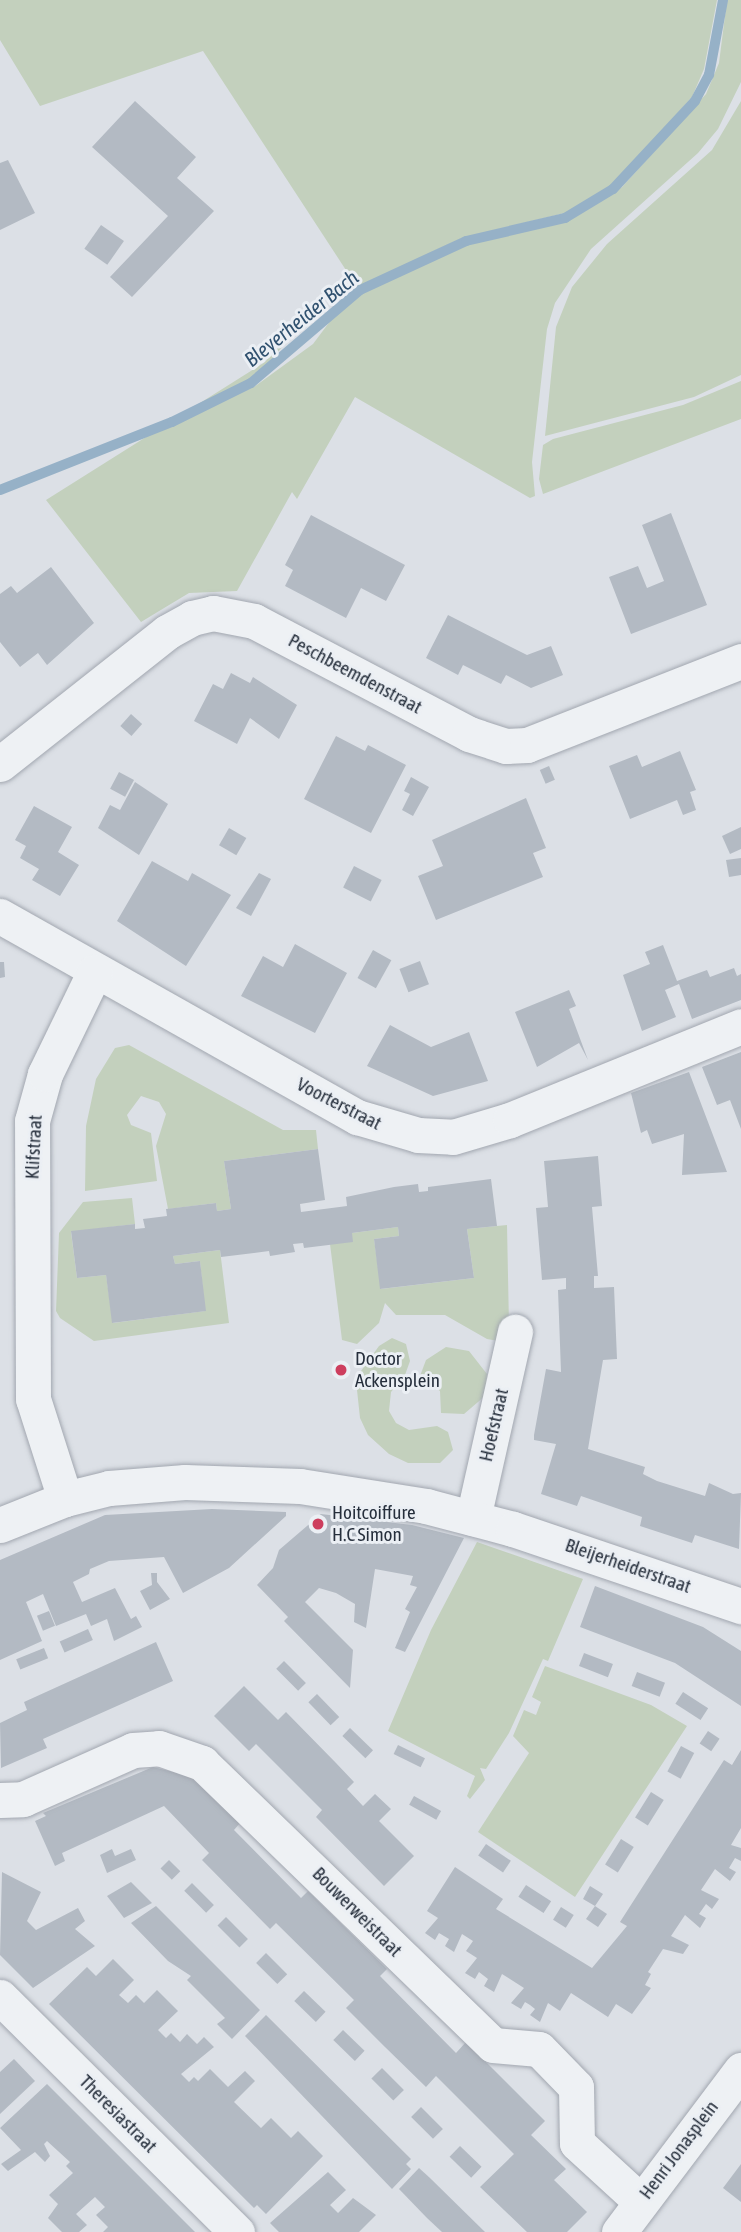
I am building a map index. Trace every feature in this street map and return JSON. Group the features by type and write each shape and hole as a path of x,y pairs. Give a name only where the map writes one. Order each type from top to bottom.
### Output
{"street":[{"name":"Peschbeemdenstraat","path":"0,764 167,632 191,618 213,613 254,621 469,734 506,746 527,744 741,661"},
{"name":"Voorterstraat","path":"0,916 357,1116 418,1135 453,1137 510,1119 741,1026"},
{"name":"Klifstraat","path":"15,1334 32,1121 45,1074 95,971"},
{"name":"Hoefstraat","path":"473,1518 515,1332"},
{"path":"15,1334 65,1499"},
{"path":"0,1525 65,1499 109,1488 172,1483 268,1484 360,1493 473,1518"},
{"name":"Bleijerheiderstraat","path":"473,1518 741,1606"},
{"name":"Bouwerweistraat","path":"0,1800 23,1799 134,1750 159,1748 202,1763 493,2045 539,2049 576,2087 577,2143 640,2201"},
{"name":"Theresiastraat","path":"0,1997 237,2232"},
{"name":"Henri Jonasplein","path":"620,2232 640,2201 741,2070"}],"green space":[{"path":"0,0 717,0 704,69 692,97 616,182 569,212 462,238 357,287 203,51 40,106 0,40"},
{"path":"727,0 741,0 741,82 718,129 698,153 591,249 555,303 547,329 532,462 535,496 530,498 355,397 297,499 292,492 237,591 189,593 141,622 46,500 265,362 314,302 329,293 249,385 254,387 313,344 337,312 361,294 468,244 564,222 622,187 706,94 719,63"},
{"path":"741,101 741,375 694,397 545,436 556,327 572,287 607,244 712,150"},
{"path":"741,381 741,419 543,494 539,479 543,445 553,439 683,405"},
{"path":"129,1045 283,1130 316,1130 318,1149 224,1161 231,1209 217,1211 216,1203 168,1209 156,1146 166,1114 159,1102 141,1096 127,1115 131,1125 151,1133 157,1181 85,1191 86,1126 96,1079 115,1048"},
{"path":"132,1198 135,1224 71,1232 77,1278 106,1275 113,1323 205,1311 200,1261 175,1264 173,1256 220,1250 229,1323 94,1341 60,1318 56,1311 59,1233 83,1202"},
{"path":"507,1225 509,1326 499,1341 487,1339 445,1315 396,1315 385,1303 379,1323 357,1344 342,1340 330,1244 352,1233 398,1227 399,1236 374,1239 381,1289 474,1278 467,1229"},
{"path":"392,1338 406,1344 410,1361 405,1375 391,1392 389,1411 396,1423 409,1430 437,1426 448,1432 453,1450 440,1463 408,1463 389,1454 368,1435 360,1418 357,1390 361,1371 379,1346"},
{"path":"446,1347 469,1351 487,1374 485,1396 464,1414 441,1413 440,1391 420,1376 426,1360"},
{"path":"477,1542 583,1579 548,1661 543,1659 509,1733 486,1769 480,1768 485,1780 470,1799 467,1796 475,1776 388,1731 431,1630"},
{"path":"545,1666 651,1705 687,1726 575,1897 478,1832 529,1753 513,1736 524,1710 536,1715 541,1702 532,1697"}],"building":[{"path":"135,101 196,157 177,178 214,211 132,297 110,277 168,216 92,147"},
{"path":"8,160 35,213 0,230 0,163"},
{"path":"101,225 124,241 107,265 84,249"},
{"path":"671,513 707,605 631,634 609,577 638,566 647,588 664,581 642,525"},
{"path":"311,515 405,565 386,601 361,588 346,618 285,586 293,570 285,565"},
{"path":"51,567 94,623 47,665 38,653 20,667 0,642 0,594 11,586 17,593"},
{"path":"448,615 527,655 551,646 563,675 531,688 506,675 501,684 463,665 458,675 426,658"},
{"path":"231,673 250,683 253,677 297,705 279,739 250,718 237,744 194,721 213,684 223,689"},
{"path":"131,714 142,724 131,736 120,726"},
{"path":"336,736 365,751 368,745 406,765 371,833 304,799"},
{"path":"680,751 696,790 690,792 696,810 683,815 677,800 630,819 609,766 637,755 642,767"},
{"path":"549,766 555,780 546,784 540,770"},
{"path":"119,772 134,780 125,797 110,789"},
{"path":"411,777 429,787 413,816 402,810 410,794 404,791"},
{"path":"135,782 168,804 139,855 98,828 110,805 120,810"},
{"path":"526,798 546,848 533,853 543,877 436,920 418,876 443,866 432,840"},
{"path":"34,806 72,827 58,852 79,865 60,896 32,880 39,869 20,858 26,846 15,840"},
{"path":"741,827 741,849 730,854 722,836"},
{"path":"229,828 246,838 236,855 219,845"},
{"path":"741,858 741,875 729,877 726,860"},
{"path":"152,861 188,881 192,873 231,895 186,966 117,921"},
{"path":"354,866 382,880 371,901 343,887"},
{"path":"259,873 271,879 251,916 236,908"},
{"path":"295,944 347,973 315,1033 241,996 263,956 283,967"},
{"path":"663,945 677,981 707,970 710,977 734,968 737,976 741,974 741,1000 692,1019 679,984 665,990 676,1017 642,1031 623,975 650,964 645,952"},
{"path":"373,950 391,960 376,988 357,978"},
{"path":"420,961 429,984 408,992 399,969"},
{"path":"0,962 4,962 5,977 0,978"},
{"path":"569,990 576,1006 569,1009 588,1060 579,1043 537,1067 515,1012"},
{"path":"390,1025 431,1047 469,1032 488,1081 433,1096 367,1066"},
{"path":"741,1052 741,1129 730,1100 717,1105 702,1067"},
{"path":"689,1072 727,1172 682,1175 684,1134 652,1144 647,1130 641,1133 631,1093"},
{"path":"318,1149 325,1200 300,1204 301,1212 347,1206 346,1197 394,1187 418,1184 419,1192 428,1191 428,1187 491,1179 497,1226 467,1229 474,1278 380,1289 374,1239 399,1236 398,1227 352,1233 353,1242 304,1248 303,1243 293,1244 295,1252 270,1256 269,1251 221,1257 220,1250 173,1256 175,1264 200,1261 206,1311 112,1323 106,1275 77,1278 71,1231 135,1224 135,1229 145,1228 143,1219 167,1216 166,1209 216,1203 217,1211 231,1209 224,1161"},
{"path":"598,1156 602,1206 592,1207 598,1276 594,1276 594,1288 614,1287 617,1359 603,1360 588,1449 645,1467 643,1474 657,1481 705,1496 709,1483 733,1494 741,1493 739,1549 695,1535 692,1543 640,1526 642,1517 581,1496 577,1506 541,1494 556,1444 534,1440 534,1435 546,1369 561,1372 558,1290 566,1289 566,1278 542,1280 536,1208 548,1207 544,1161"},
{"path":"212,1509 286,1512 286,1516 229,1568 183,1593 164,1557 109,1561 90,1569 89,1574 73,1582 82,1602 115,1588 131,1619 136,1616 142,1627 114,1641 107,1619 91,1626 86,1614 56,1626 43,1594 26,1602 42,1641 0,1660 0,1560 105,1515"},
{"path":"321,1514 412,1525 464,1538 405,1652 395,1648 410,1612 405,1609 417,1587 410,1585 413,1576 375,1569 366,1628 354,1622 355,1604 336,1593 319,1588 305,1602 353,1650 350,1688 284,1621 288,1617 257,1585 273,1568 279,1550"},
{"path":"151,1573 157,1573 157,1582 170,1599 150,1610 140,1591 152,1585"},
{"path":"595,1586 703,1627 741,1651 741,1706 675,1663 580,1627"},
{"path":"49,1611 55,1626 43,1631 37,1616"},
{"path":"88,1629 93,1640 65,1653 60,1642"},
{"path":"156,1642 173,1681 43,1739 47,1748 1,1768 0,1723 27,1710 24,1702"},
{"path":"44,1648 48,1658 20,1669 16,1659"},
{"path":"584,1653 613,1664 608,1677 579,1666"},
{"path":"284,1661 306,1683 298,1691 276,1669"},
{"path":"637,1672 665,1683 660,1697 632,1686"},
{"path":"244,1686 278,1720 286,1712 354,1782 347,1789 363,1806 375,1794 391,1809 379,1821 414,1856 384,1886 316,1817 322,1810 256,1744 249,1751 214,1716"},
{"path":"683,1692 708,1708 701,1720 675,1704"},
{"path":"317,1694 339,1717 331,1725 308,1702"},
{"path":"350,1728 373,1750 365,1758 342,1736"},
{"path":"708,1731 720,1739 711,1751 700,1743"},
{"path":"398,1745 425,1758 421,1767 394,1754"},
{"path":"681,1746 694,1753 681,1779 667,1772"},
{"path":"741,1750 741,1828 731,1845 741,1848 741,1861 735,1858 729,1868 736,1872 730,1881 715,1869 701,1890 719,1899 712,1909 706,1904 699,1914 706,1918 700,1928 685,1915 671,1936 689,1945 683,1954 663,1949 648,1972 651,1974 645,1985 651,1988 632,2014 616,2004 608,2017 571,1993 560,2011 548,2003 540,2022 530,2015 535,2009 530,2005 525,2002 521,2009 511,2003 524,1988 502,1974 494,1992 484,1986 488,1979 479,1972 475,1979 465,1973 477,1958 466,1951 473,1941 462,1934 454,1952 445,1946 449,1939 439,1933 435,1940 425,1933 438,1918 427,1911 455,1867 503,1899 496,1909 592,1968 627,1926 620,1922 724,1760 732,1765"},
{"path":"153,1767 190,1776 205,1788 240,1823 234,1830 301,1898 308,1891 387,1969 380,1976 456,2053 466,2042 545,2121 531,2135 566,2169 554,2180 587,2212 567,2232 527,2232 480,2187 514,2154 436,2076 426,2087 385,2047 346,2008 354,2000 276,1923 270,1929 202,1860 209,1853 164,1806 62,1853 65,1861 55,1866 35,1821 46,1816 43,1813"},
{"path":"651,1792 664,1800 648,1825 635,1817"},
{"path":"414,1796 441,1811 436,1820 409,1805"},
{"path":"621,1839 634,1847 618,1872 605,1864"},
{"path":"486,1844 511,1861 503,1872 478,1856"},
{"path":"112,1849 115,1856 131,1849 136,1860 107,1873 100,1855"},
{"path":"169,1860 180,1871 172,1880 161,1868"},
{"path":"2,1872 41,1892 27,1921 36,1930 78,1908 85,1921 75,1929 95,1946 33,1988 0,1955"},
{"path":"131,1882 152,1903 124,1918 107,1896"},
{"path":"192,1883 214,1905 206,1913 184,1891"},
{"path":"526,1885 551,1901 544,1913 518,1897"},
{"path":"590,1886 603,1894 595,1906 583,1899"},
{"path":"156,1906 260,2010 232,2039 217,2024 225,2018 187,1980 191,1976 168,1961 131,1923"},
{"path":"595,1906 607,1914 598,1927 586,1919"},
{"path":"561,1907 574,1915 566,1928 553,1920"},
{"path":"226,1917 248,1939 239,1947 218,1925"},
{"path":"266,1953 287,1974 277,1984 256,1963"},
{"path":"113,1959 134,1980 119,1995 128,2003 136,1995 144,2003 157,1990 178,2011 158,2030 166,2038 171,2033 180,2042 187,2034 197,2044 204,2037 214,2047 181,2074 189,2082 194,2077 198,2081 210,2069 228,2087 245,2071 255,2081 234,2102 261,2128 271,2118 291,2138 298,2131 323,2156 266,2214 257,2205 254,2208 49,2004 87,1967 96,1976"},
{"path":"304,1991 326,2012 316,2022 294,2001"},
{"path":"266,2015 411,2159 406,2164 411,2169 392,2189 245,2036"},
{"path":"343,2030 365,2051 355,2061 333,2040"},
{"path":"14,2059 35,2081 0,2114 0,2072"},
{"path":"382,2068 404,2090 393,2101 371,2079"},
{"path":"47,2084 195,2232 103,2232 108,2227 96,2215 105,2207 95,2197 76,2214 87,2225 79,2232 62,2232 48,2218 58,2204 49,2195 73,2173 66,2166 70,2162 47,2141 44,2144 50,2156 45,2162 35,2152 8,2171 1,2164 21,2150 0,2128"},
{"path":"421,2107 443,2129 433,2139 411,2117"},
{"path":"460,2146 482,2167 471,2178 450,2157"},
{"path":"741,2164 741,2202 723,2188"},
{"path":"419,2168 485,2232 442,2232 427,2218 399,2189"},
{"path":"328,2172 346,2190 330,2205 338,2213 353,2198 376,2215 359,2232 279,2232 270,2223"}],"waterway":[{"name":"Bleyerheider Bach","path":"0,490 172,422 251,383 360,290 466,241 565,218 613,189 695,101 709,75 723,0"}],"place":[{"name":"Doctor Ackensplein","path":"341,1370"},
{"name":"Hoitcoiffure H.C Simon","path":"318,1524"}]}
